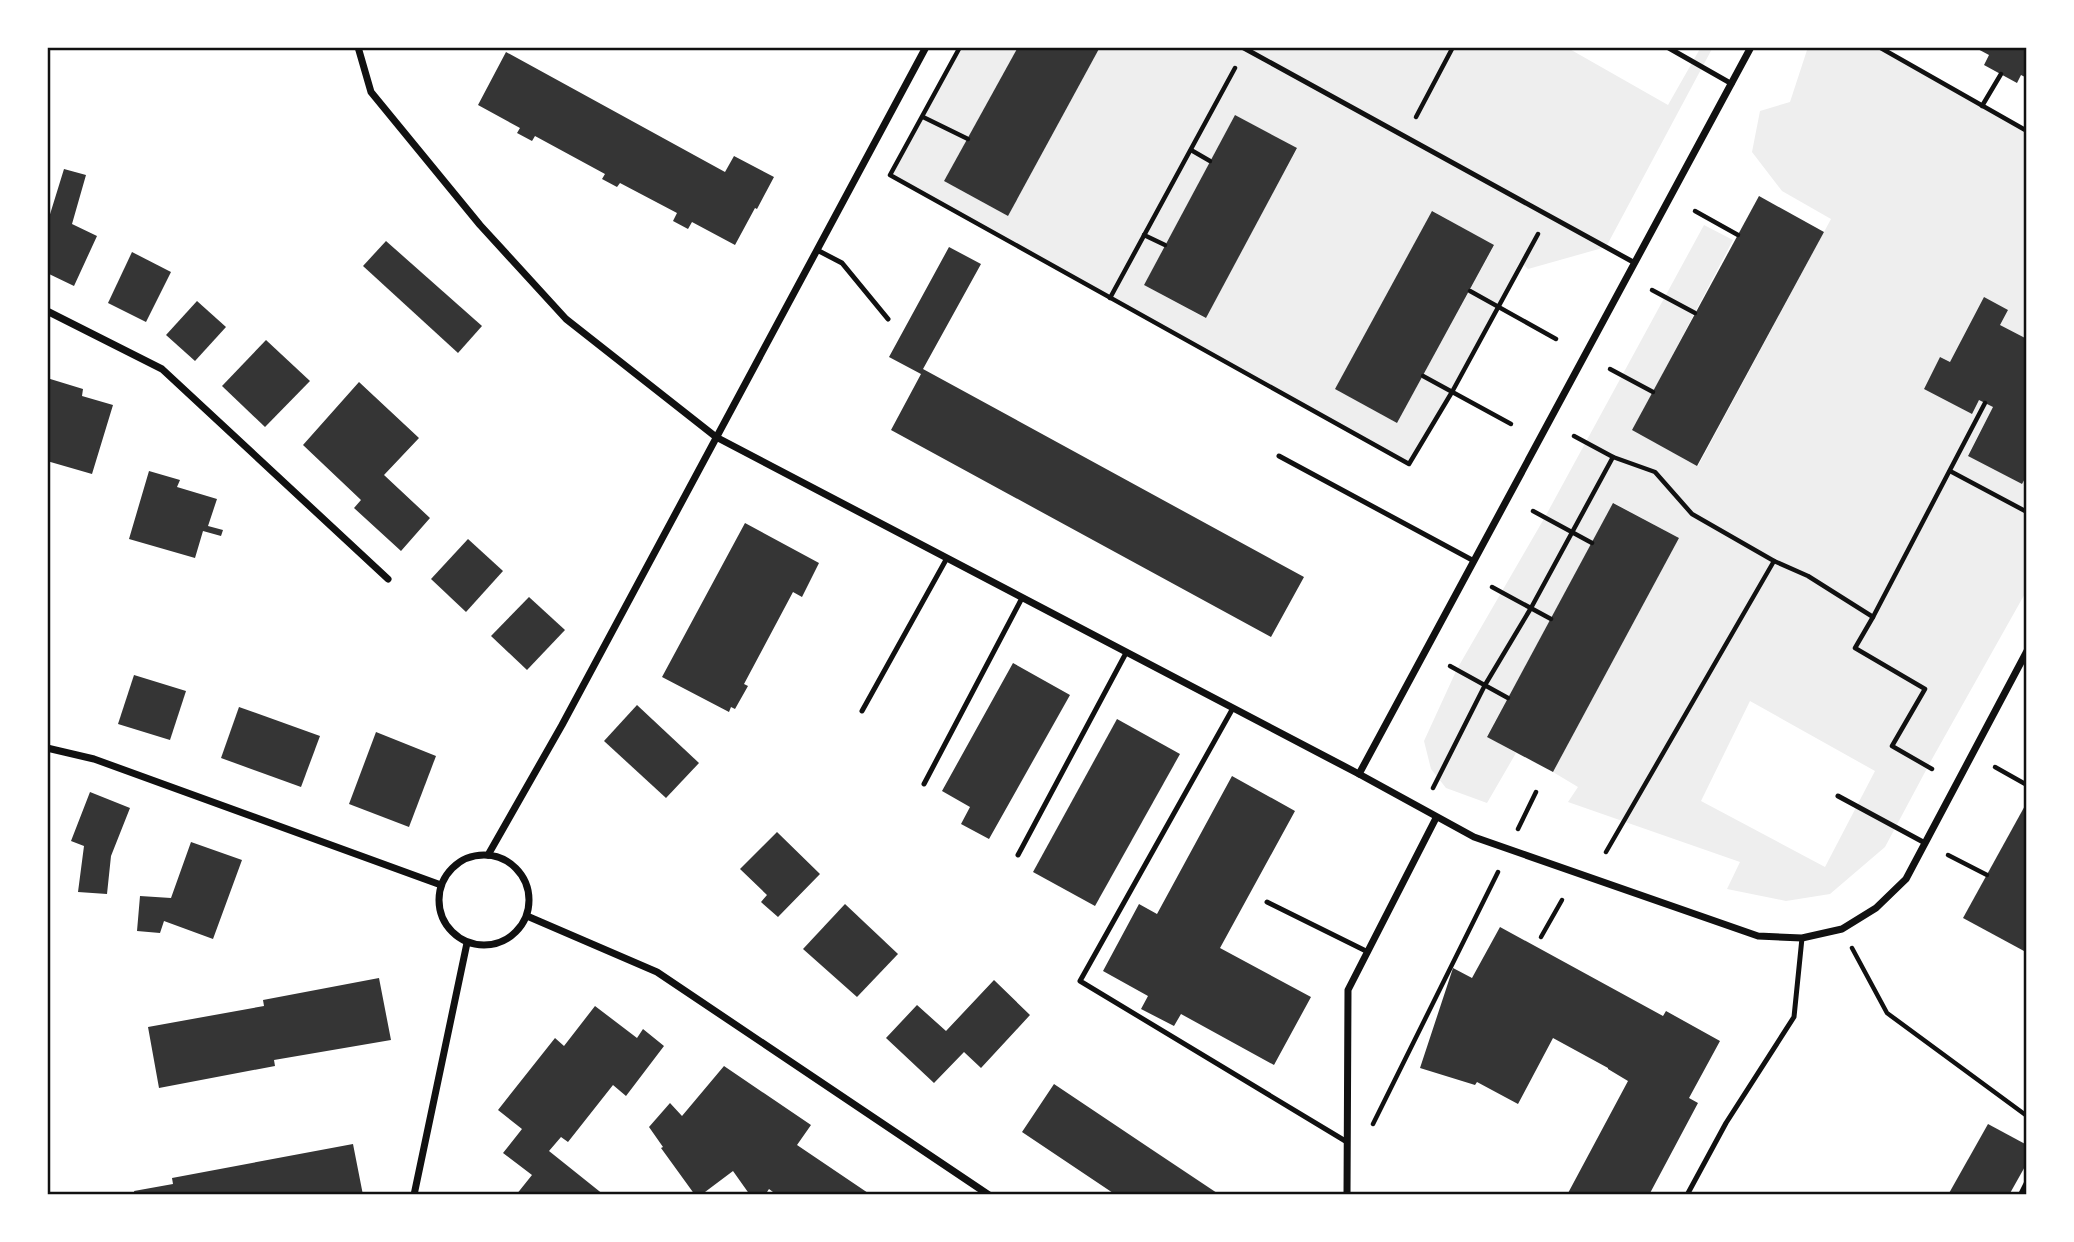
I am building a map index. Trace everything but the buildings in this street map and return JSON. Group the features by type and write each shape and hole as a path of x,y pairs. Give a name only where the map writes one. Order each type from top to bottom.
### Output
{"street":[{"path":"358,47 371,92 480,225 566,319 716,438 1359,774 1474,838 1758,936 1802,938 1842,929 1876,908 1906,879 2027,651"},
{"path":"488,855 562,725 926,47"},
{"path":"1359,774 1751,47"},
{"path":"47,311 162,369 388,579"},
{"path":"47,748 94,759 441,885"},
{"path":"1347,1195 1348,990 1436,818"},
{"path":"488,855 513,865 523,876 530,902 520,929 510,939 496,945 482,946 467,943 449,929 439,908 439,897 441,885 448,872 459,862 472,856 488,855"},
{"path":"527,916 657,972 989,1195"},
{"path":"414,1195 467,943"}],"lane":[{"path":"1667,47 1732,84"},
{"path":"1244,48 1635,263"},
{"path":"817,250 842,263 888,319"},
{"path":"1279,456 1474,561"},
{"path":"862,711 947,558"},
{"path":"924,784 1021,598"},
{"path":"1018,855 1126,653"},
{"path":"1233,708 1080,981 1347,1142"},
{"path":"1838,796 1925,843"},
{"path":"1267,902 1368,952"},
{"path":"1686,1195 1726,1123 1794,1017 1802,938"}],"path":[{"path":"960,47 890,175 1409,464 1452,392 1549,215"},
{"path":"1405,137 1453,47"},
{"path":"1879,47 2027,131"},
{"path":"1110,298 1244,48"},
{"path":"1982,106 2001,75"},
{"path":"923,117 968,139"},
{"path":"1191,150 1210,161"},
{"path":"1695,211 1738,235"},
{"path":"1144,235 1165,246"},
{"path":"1652,290 1695,313"},
{"path":"1470,291 1556,339"},
{"path":"1609,369 1653,392"},
{"path":"1423,376 1511,424"},
{"path":"1932,769 1892,746 1925,688 1855,648 1985,403"},
{"path":"1574,436 1613,457 1655,472 1692,514 1774,561 1808,576 1873,617"},
{"path":"1431,792 1485,685 1531,608 1613,457"},
{"path":"1950,471 2027,512"},
{"path":"1533,511 1592,543"},
{"path":"1606,852 1774,561"},
{"path":"1492,587 1550,619"},
{"path":"1450,666 1508,698"},
{"path":"1995,767 2027,785"},
{"path":"1347,1142 1372,1126 1536,792"},
{"path":"1948,855 1987,876"},
{"path":"1541,937 1562,900"},
{"path":"1842,929 1887,1013 2027,1116"},
{"path":"2020,1195 2027,1181"}],"shaded area":[{"path":"960,47 1018,47 944,181 1008,216 1100,47 1566,47 1668,105 1701,47 1713,47 1606,247 1528,269 1520,261 1498,306 1409,464 890,175","holes":["1235,115 1297,149 1205,318 1144,285","1433,211 1494,246 1397,423 1336,389"]},
{"path":"1808,47 1879,47 2027,131 2027,339 2000,325 2008,310 1950,362 1940,357 1924,388 1972,414 1979,400 1993,407 1968,455 2022,484 2027,475 2027,487 2023,486 2027,493 2027,590 1885,847 1830,894 1786,901 1727,889 1740,862 1568,802 1578,787 1553,772 1679,538 1614,503 1487,736 1516,753 1487,803 1446,788 1431,769 1424,741 1457,669 1545,517 1704,225 1733,240 1633,430 1698,466 1831,219 1782,191 1752,152 1760,111 1790,102","holes":["1750,701 1875,771 1825,867 1701,801"]}]}
